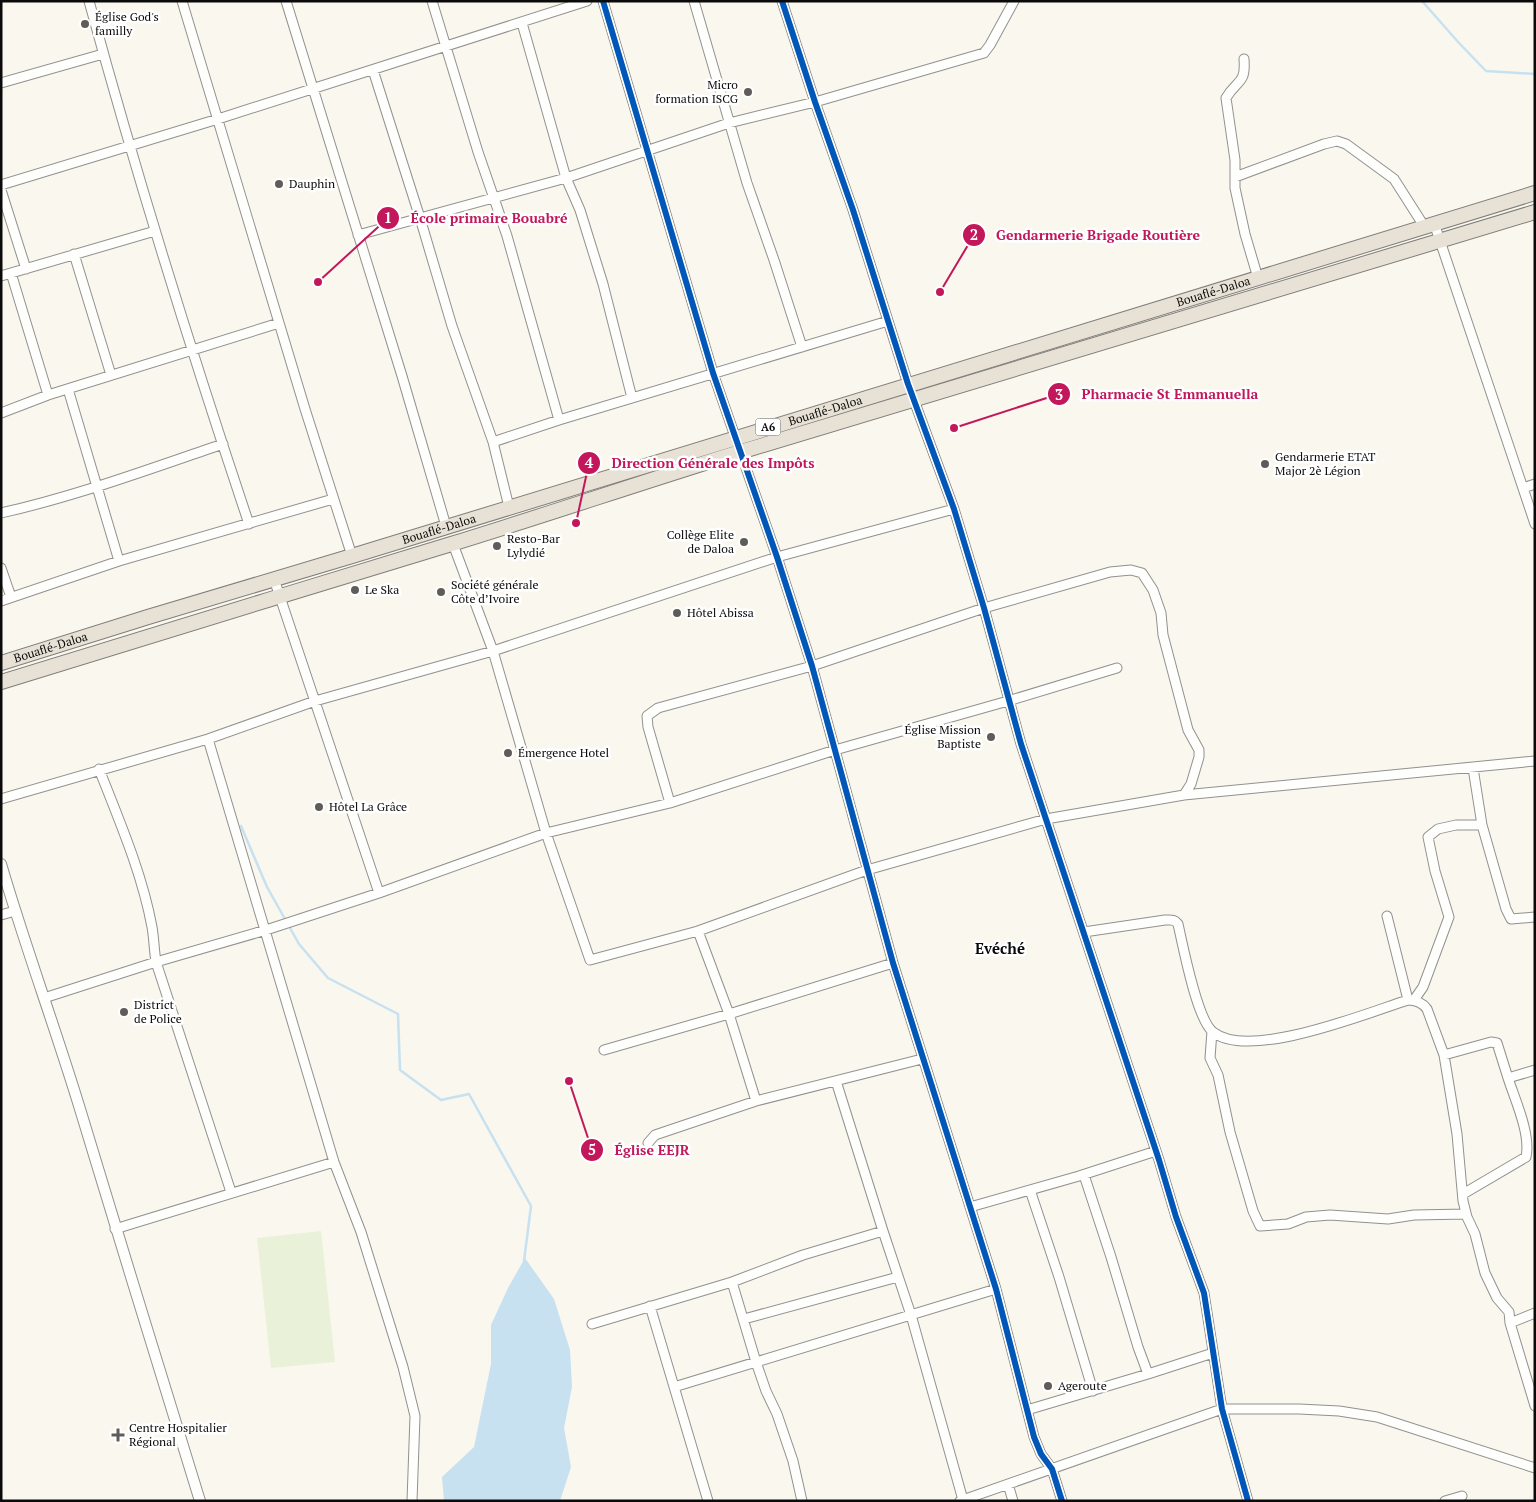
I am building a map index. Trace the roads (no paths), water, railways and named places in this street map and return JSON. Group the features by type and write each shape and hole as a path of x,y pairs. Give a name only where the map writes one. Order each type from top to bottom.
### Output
{"highway":[{"name":"Bouaflé-Daloa","path":"1,663 1535,193"},
{"name":"Bouaflé-Daloa","path":"1,682 453,544 741,451 913,398 1439,239 1535,212"}],"street":[{"path":"89,1 154,231 249,524"},
{"path":"182,1 279,323 352,556"},
{"path":"286,1 402,376 446,526"},
{"path":"432,1 493,199 513,254 559,420"},
{"path":"1,185 218,120 588,1"},
{"path":"603,1 713,374 777,557 812,666 892,963 996,1289 1038,1446 1041,1454 1052,1469 1062,1501"},
{"path":"694,1 729,123 802,347"},
{"path":"782,1 853,210 908,384 954,509 984,608 1008,701 1156,1151 1176,1218 1204,1293 1222,1410 1248,1501"},
{"path":"358,235 566,178 729,123 815,102 984,53 1014,1"},
{"path":"522,23 566,178 580,210 600,275 632,398"},
{"path":"1,83 104,54"},
{"path":"1244,58 1245,73 1226,98 1235,160 1235,188 1245,234 1258,278"},
{"path":"372,70 420,218 452,326 493,442 509,507"},
{"path":"1235,177 1324,144 1338,141 1354,149 1394,179 1439,239 1535,524"},
{"path":"1,190 26,269"},
{"path":"48,395 6,274 154,231"},
{"path":"74,254 111,375"},
{"path":"493,442 559,420 888,322"},
{"path":"1,413 48,395 279,323"},
{"path":"68,389 119,561"},
{"path":"1,513 38,505 223,444"},
{"path":"1523,488 1535,484"},
{"path":"1,601 119,561 333,499"},
{"path":"1,799 99,769 208,739 315,701 494,651 777,557 954,509"},
{"path":"453,544 494,651 546,833 590,960 698,931 867,870 1046,819 1184,795 1535,761"},
{"path":"1,568 11,597"},
{"path":"670,803 648,727 647,716 658,708 812,666 984,608 1110,572 1131,570 1142,573 1153,590 1161,613 1163,636 1188,730 1199,750 1199,757 1191,784 1184,795"},
{"path":"274,579 379,893"},
{"path":"44,998 156,962 266,930 379,893 546,833 670,803 836,750 1118,668"},
{"path":"208,739 334,1162 361,1232 412,1400 415,1416 412,1501"},
{"path":"1472,768 1482,824 1506,909 1511,919 1535,917"},
{"path":"99,769 121,824 144,895 152,928 156,962 231,1192"},
{"path":"1084,932 1165,920 1176,921 1198,1001 1212,1032 1223,1038 1236,1041 1258,1041 1316,1030 1411,1000 1423,987 1449,918 1435,871 1428,837 1438,829 1456,825 1482,824"},
{"path":"1,864 80,1108 115,1229 200,1501"},
{"path":"1,915 15,911"},
{"path":"1387,916 1411,1000"},
{"path":"698,931 729,1014 756,1101"},
{"path":"604,1050 729,1014 892,963"},
{"path":"1411,1000 1423,1004 1427,1009 1444,1054 1466,1214 1475,1234 1485,1273 1496,1298 1508,1312 1535,1406"},
{"path":"1212,1032 1210,1058 1218,1075 1230,1132 1253,1211 1260,1226 1288,1224 1306,1216 1330,1215 1388,1219 1466,1214"},
{"path":"1444,1054 1492,1042 1496,1043 1528,1147 1526,1157 1462,1194"},
{"path":"648,1143 655,1135 756,1101 922,1059"},
{"path":"1508,1078 1535,1070"},
{"path":"836,1081 910,1315 962,1500 1222,1410 1300,1409 1339,1411 1377,1417 1535,1468"},
{"path":"970,1207 1084,1175 1156,1151"},
{"path":"115,1229 334,1162"},
{"path":"1084,1175 1112,1257 1138,1347 1148,1374"},
{"path":"1030,1190 1060,1277 1093,1390"},
{"path":"592,1324 732,1282 804,1255 883,1231"},
{"path":"744,1319 898,1277"},
{"path":"732,1282 756,1362 793,1461 802,1501"},
{"path":"674,1388 996,1289"},
{"path":"650,1306 708,1501"},
{"path":"1510,1323 1535,1313"},
{"path":"1027,1410 1213,1353"},
{"path":"1008,1484 1013,1501"},
{"path":"1445,1501 1462,1496"}],"water":[{"path":"525,1258 554,1299 570,1350 572,1387 564,1428 571,1467 560,1501 444,1501 442,1477 474,1447 491,1364 491,1325 508,1288"}],"waterway":[{"path":"1422,1 1486,71 1535,74"},
{"path":"241,826 267,887 299,944 328,978 398,1014 400,1070 441,1100 469,1094 531,1206 524,1261"}],"place":[{"name":"Église God's familly","path":"85,24"},
{"name":"Micro formation ISCG","path":"748,92"},
{"name":"Dauphin","path":"279,184"},
{"name":"École primaire Bouabré","path":"318,282"},
{"name":"Gendarmerie Brigade Routière","path":"940,292"},
{"name":"Pharmacie St Emmanuella","path":"954,428"},
{"name":"Gendarmerie ETAT Major 2è Légion","path":"1265,464"},
{"name":"Direction Générale des Impôts","path":"576,523"},
{"name":"Collège Elite de Daloa","path":"744,542"},
{"name":"Resto-Bar Lylydié","path":"497,546"},
{"name":"Le Ska","path":"355,590"},
{"name":"Société générale Côte d’Ivoire","path":"441,592"},
{"name":"Hôtel Abissa","path":"677,613"},
{"name":"Église Mission Baptiste","path":"991,737"},
{"name":"Émergence Hotel","path":"508,753"},
{"name":"Hôtel La Grâce","path":"319,807"},
{"name":"District de Police","path":"124,1012"},
{"name":"Église EEJR","path":"569,1081"},
{"name":"Ageroute","path":"1048,1386"},
{"name":"Centre Hospitalier Régional","path":"118,1435"}],"district":[{"name":"Evéché","path":"1000,949"}]}
